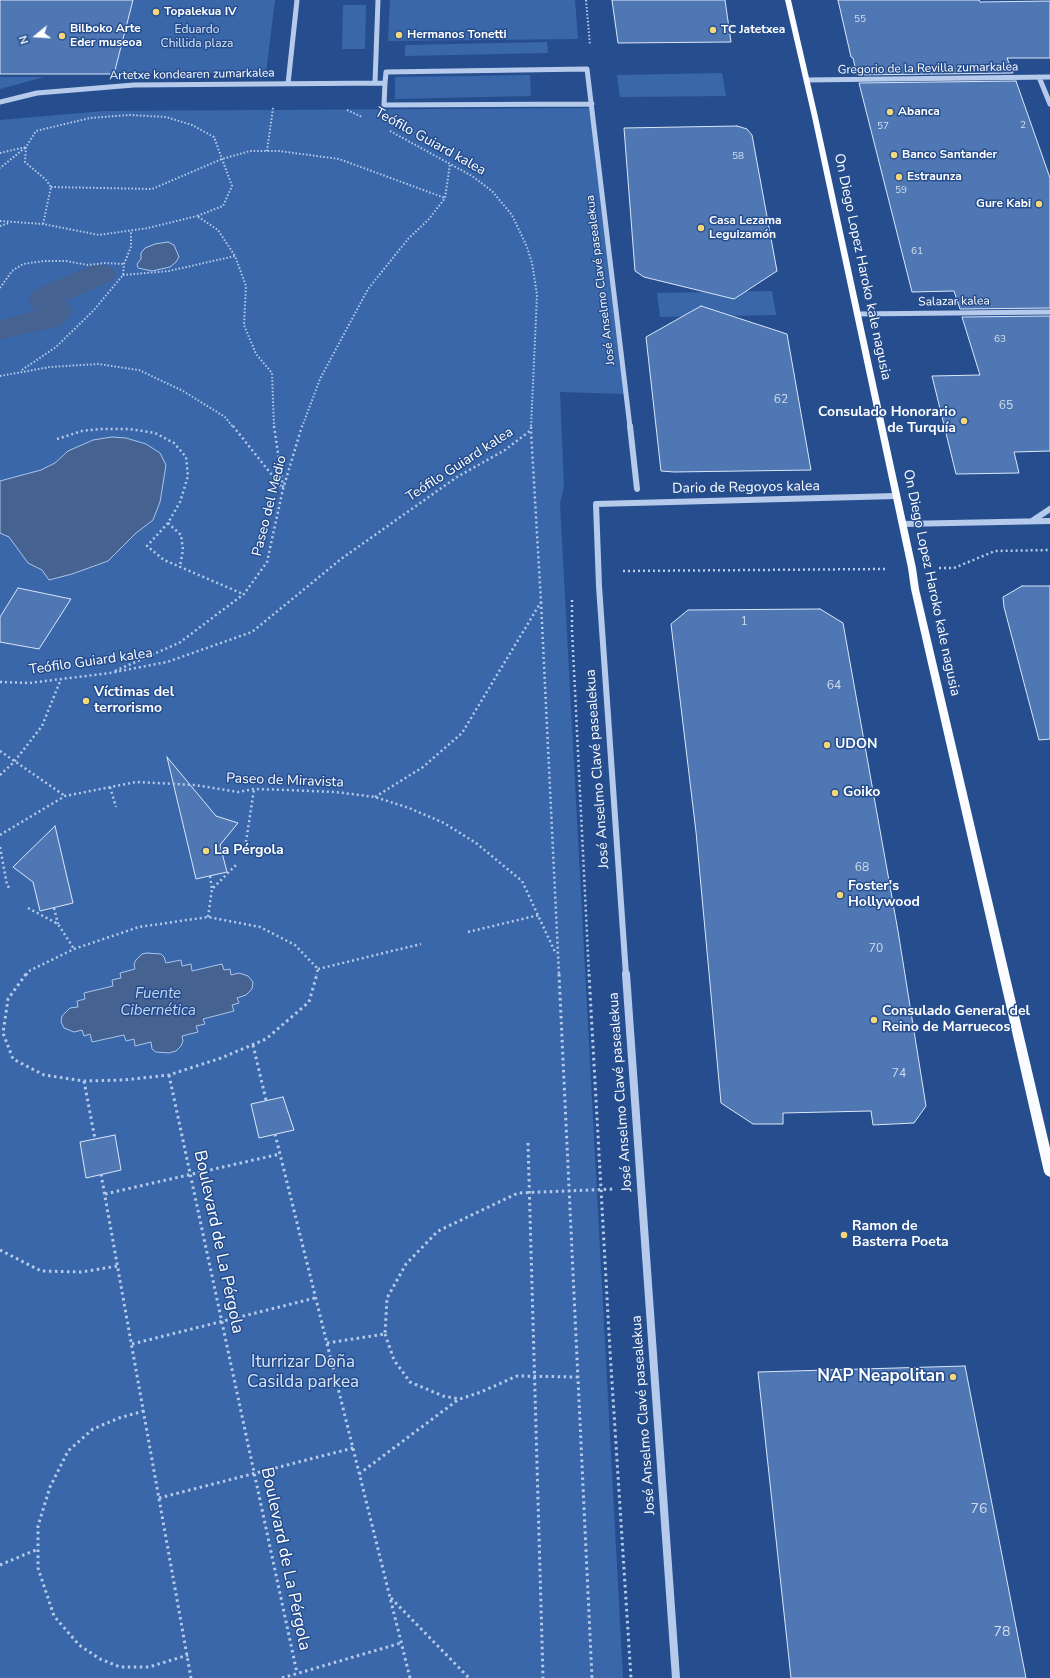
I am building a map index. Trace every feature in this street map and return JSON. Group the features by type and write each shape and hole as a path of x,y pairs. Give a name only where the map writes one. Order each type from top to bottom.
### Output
{"main road":[{"name":"On Diego Lopez Haroko kale nagusia","path":"788,0 807,80 915,589 1050,1172"}],"street":[{"path":"288,84 297,0"},
{"path":"375,83 378,0"},
{"path":"587,69 386,72 384,105 592,104"},
{"name":"José Anselmo Clavé pasealekua","path":"587,69 622,347 637,489"},
{"path":"1039,77 1050,104"},
{"name":"Gregorio de la Revilla zumarkalea","path":"807,80 1050,77"},
{"name":"Artetxe kondearen zumarkalea","path":"0,102 37,93 134,85 385,83"},
{"name":"Salazar kalea","path":"857,314 1050,312"},
{"name":"Dario de Regoyos kalea","path":"596,504 896,496"},
{"name":"José Anselmo Clavé pasealekua","path":"596,504 599,571 676,1678"},
{"path":"1032,522 1050,509"},
{"path":"902,524 1050,521"}],"path":[{"path":"586,0 593,69 587,69"},
{"path":"267,151 276,84"},
{"name":"Teófilo Guiard kalea","path":"345,109 366,119"},
{"path":"0,168 26,147 36,131 90,118 130,115 166,117 192,125 214,137 232,186 223,206 197,216 131,231 99,235 43,224 0,221"},
{"name":"Teófilo Guiard kalea","path":"0,682 29,683 110,674 166,662 252,632 347,554 457,478 505,450 531,430 537,295 532,263 527,247 512,216 492,191 472,176 385,129"},
{"path":"0,153 26,147"},
{"path":"26,147 25,162 46,180 51,187 43,224"},
{"path":"51,187 152,189 222,159 250,152 267,151 307,154 339,159 445,198 450,164"},
{"name":"Paseo del Medio","path":"110,674 179,643 244,594 268,562 283,489 308,408 320,379 368,289 408,239 429,219 445,198"},
{"path":"197,216 218,230 235,256 246,286 244,325 256,354 272,373 274,428 283,489"},
{"path":"0,226 11,222"},
{"path":"20,372 56,347 94,310 123,275 124,264 131,247 131,231"},
{"path":"123,275 169,271 235,256"},
{"path":"0,288 12,271 22,264 44,261 66,261 88,265 105,263 124,264"},
{"path":"0,376 50,367 98,364 138,370 183,391 225,417 283,489"},
{"path":"57,439 100,428 129,429 155,433 174,444 186,457 188,476 180,502 168,523 148,546 164,560 244,594"},
{"path":"531,430 541,602 592,1678"},
{"path":"168,523 181,535 183,550 180,566"},
{"path":"954,568 995,551 1050,550"},
{"path":"599,571 869,569"},
{"path":"572,595 572,630 582,841 631,1678"},
{"path":"375,798 423,767 462,733 541,602"},
{"path":"0,775 14,762 42,726 62,679"},
{"path":"0,751 65,796"},
{"name":"Paseo de Miravista","path":"0,835 65,796 136,782 195,785 238,792 254,789 334,792 375,798 409,808 444,823 476,843 522,881 557,956"},
{"path":"110,787 116,807"},
{"path":"246,842 254,789"},
{"path":"0,847 7,885 10,889"},
{"path":"212,889 236,865"},
{"path":"208,917 212,889 210,876"},
{"path":"28,908 58,924"},
{"path":"54,908 58,924 74,949"},
{"path":"468,932 539,915"},
{"path":"208,917 260,927 295,945 318,969 309,1002 266,1039 222,1058 169,1075 124,1080 84,1081 44,1075 13,1059 2,1034 8,999 29,971 74,949 139,927 208,917"},
{"path":"318,969 421,944"},
{"path":"253,1045 266,1100"},
{"name":"Boulevard de La Pérgola","path":"169,1075 297,1674"},
{"path":"84,1081 94,1139"},
{"path":"275,1134 410,1678"},
{"path":"528,1143 543,1678"},
{"path":"105,1194 280,1154"},
{"path":"101,1174 188,1654 191,1678"},
{"path":"460,1399 443,1396 410,1382 394,1360 385,1334 387,1298 406,1264 438,1231 518,1193 642,1188"},
{"path":"0,1250 41,1271 81,1272 118,1266"},
{"path":"132,1344 316,1298"},
{"path":"327,1343 385,1334"},
{"path":"359,1474 460,1399 481,1392 518,1376 578,1377"},
{"path":"144,1410 92,1429 68,1451 50,1486 38,1526 38,1568 54,1616 79,1645 100,1659 120,1666 149,1667 188,1654"},
{"path":"159,1498 353,1448"},
{"path":"0,1565 38,1549"},
{"path":"390,1598 469,1678"},
{"path":"282,1678 401,1643"}],"green space":[{"name":"Eduardo Chillida plaza","path":"133,0 275,0 266,73 114,74"},
{"path":"390,0 575,0 578,39 388,41"},
{"path":"343,5 366,5 365,49 342,49"},
{"path":"547,42 548,53 405,56 405,45"},
{"path":"722,73 726,96 620,97 617,75"},
{"path":"530,75 531,96 395,99 395,77"},
{"path":"0,77 44,77 0,89"},
{"name":"Iturrizar Doña Casilda parkea","path":"592,108 627,394 560,392 564,487 560,503 623,1678 0,1678 0,120 104,111"},
{"path":"772,291 776,315 660,317 657,293"}],"water":[{"path":"168,242 174,245 179,257 176,262 170,267 152,271 138,268 137,264 141,259 141,253 145,248 155,244"},
{"path":"112,437 126,438 146,444 160,453 166,465 160,502 153,520 136,533 108,561 72,574 49,580 42,570 28,563 9,537 0,533 0,481 41,470 55,463 68,451 93,440"},
{"name":"Fuente Cibernética","path":"142,954 161,954 166,963 181,960 182,966 191,964 192,971 222,964 224,970 230,969 231,975 239,973 248,976 253,982 252,989 246,995 237,998 239,1003 232,1005 234,1011 203,1019 205,1024 196,1026 198,1032 182,1036 183,1041 181,1046 176,1051 169,1053 156,1052 152,1049 151,1042 135,1046 134,1039 126,1041 124,1035 92,1042 90,1034 84,1036 82,1030 74,1032 64,1028 61,1022 62,1016 70,1008 78,1007 77,1001 85,999 84,993 113,986 112,980 121,978 120,973 135,969 134,964 136,960"}],"building":[{"name":"Bilboko Arte Eder museoa","path":"0,0 133,0 114,74 0,74"},
{"path":"612,0 725,0 731,42 618,43"},
{"path":"838,0 979,0 980,2 1050,1 1050,58 1007,58 1013,73 857,75 853,58 851,57"},
{"path":"1016,81 1050,178 1050,308 960,309 954,291 912,292 859,83"},
{"name":"Casa Lezama Leguizamón","path":"737,126 747,129 752,135 777,271 734,299 644,277 635,271 624,128"},
{"path":"701,306 787,334 811,470 661,471 646,337"},
{"path":"1050,316 1050,451 1014,452 1019,473 956,474 932,376 980,375 962,317"},
{"path":"1022,586 1050,586 1050,739 1039,740 1004,607 1003,597"},
{"path":"18,588 71,599 39,649 0,642 0,617"},
{"path":"820,609 843,623 898,931 926,1106 914,1123 873,1125 871,1111 783,1113 783,1124 753,1124 721,1103 696,832 671,624 688,610"},
{"path":"167,757 216,816 238,823 220,845 227,872 196,879"},
{"path":"55,826 73,903 40,911 33,882 13,867"},
{"path":"283,1097 294,1130 259,1138 251,1104"},
{"path":"115,1135 121,1170 86,1178 80,1142"},
{"path":"965,1366 1026,1678 791,1678 758,1372"}],"waterway":[{"path":"0,330 29,322 48,320 54,315 55,309 46,304 46,297 100,274"}],"place":[{"name":"Topalekua IV","path":"156,12"},
{"name":"TC Jatetxea","path":"713,30"},
{"name":"Hermanos Tonetti","path":"399,35"},
{"name":"Bilboko Arte Eder museoa","path":"62,36"},
{"name":"Abanca","path":"890,112"},
{"name":"Banco Santander","path":"894,155"},
{"name":"Estraunza","path":"899,177"},
{"name":"Gure Kabi","path":"1039,204"},
{"name":"Casa Lezama Leguizamón","path":"701,228"},
{"name":"Consulado Honorario de Turquía","path":"964,421"},
{"name":"Víctimas del terrorismo","path":"86,701"},
{"name":"UDON","path":"827,745"},
{"name":"Goiko","path":"835,793"},
{"name":"La Pérgola","path":"206,851"},
{"name":"Foster's Hollywood","path":"840,895"},
{"name":"Consulado General del Reino de Marruecos","path":"874,1020"},
{"name":"Ramon de Basterra Poeta","path":"844,1235"},
{"name":"NAP Neapolitan","path":"953,1377"}]}
